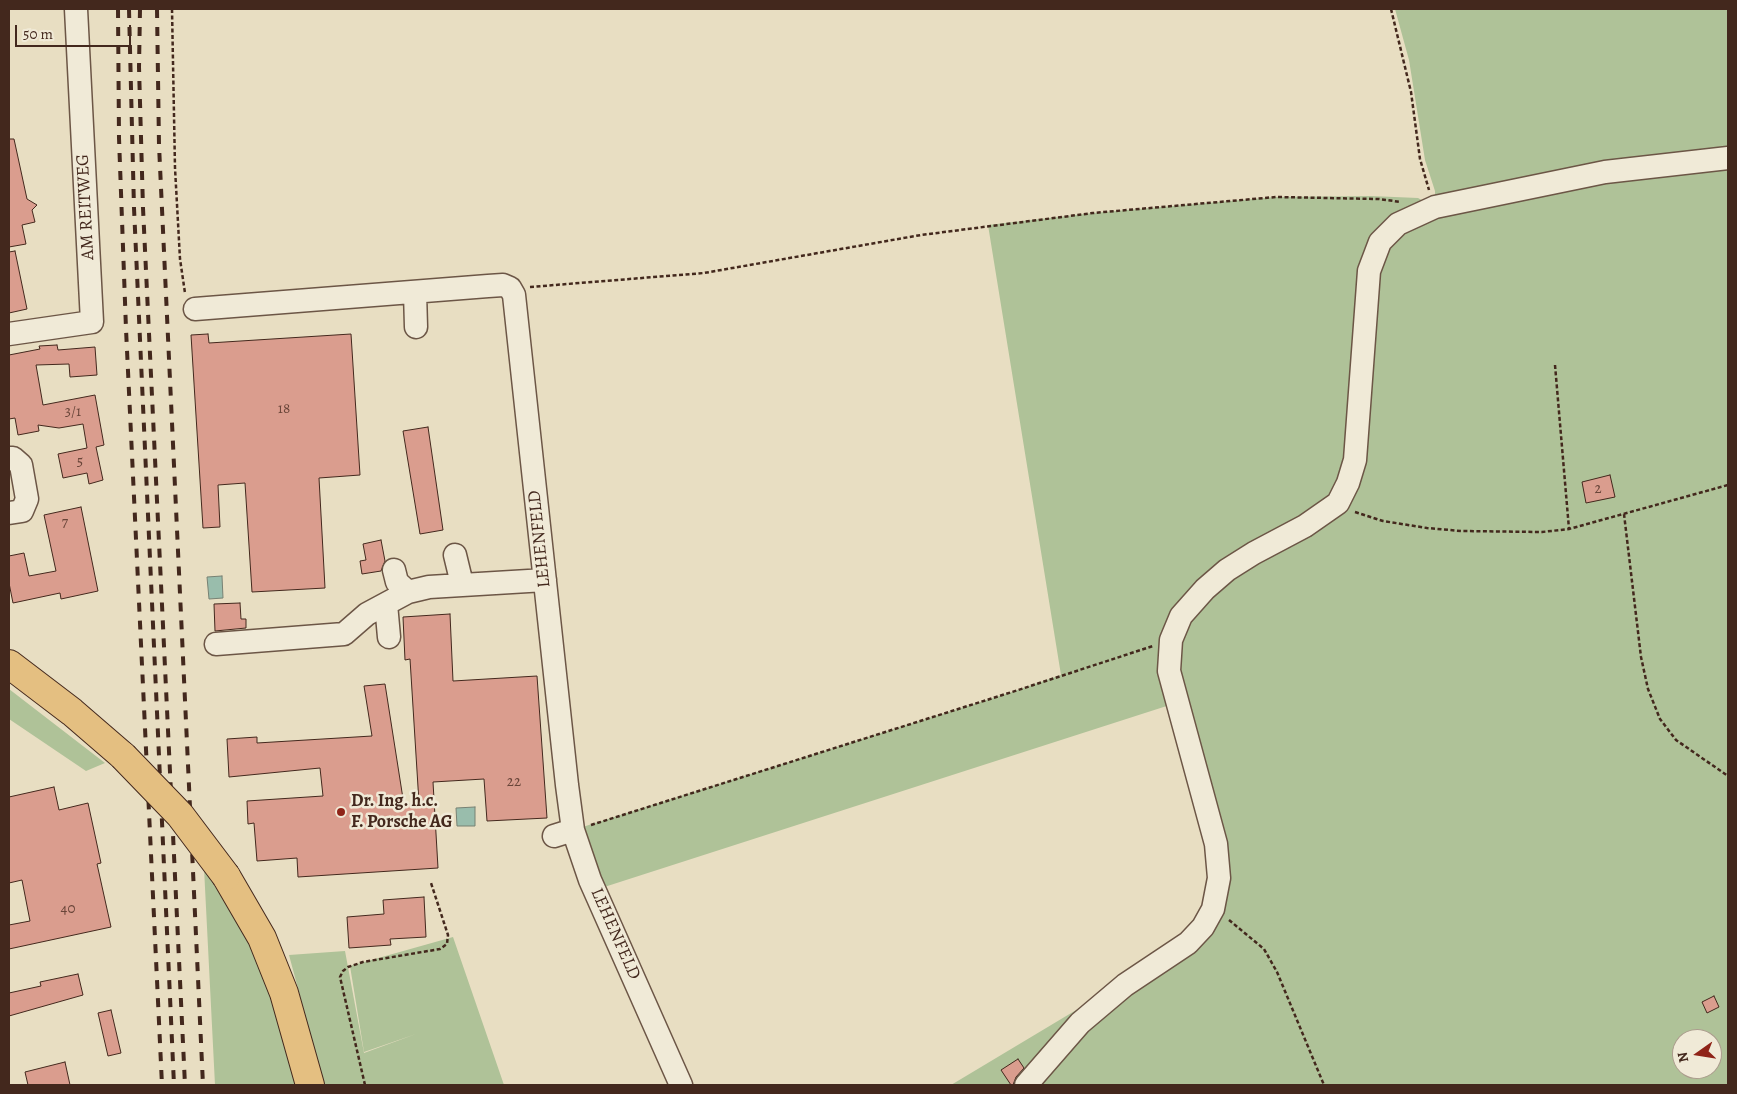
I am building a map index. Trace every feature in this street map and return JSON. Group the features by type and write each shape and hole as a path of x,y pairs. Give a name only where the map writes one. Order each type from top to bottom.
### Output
{"main road":[{"path":"9,664 72,712 123,756 180,815 226,876 262,938 284,993 310,1085"}],"street":[{"name":"AM REITWEG","path":"9,334 92,322 76,9"},
{"path":"1026,1085 1080,1023 1125,985 1188,943 1203,927 1214,909 1220,878 1216,844 1169,671 1171,640 1181,616 1205,589 1254,553 1305,526 1338,503 1348,483 1355,460 1369,271 1380,242 1398,224 1435,207 1605,172 1728,158"},
{"path":"195,309 488,286 503,285 510,288"},
{"name":"LEHENFELD","path":"510,288 514,295 545,580 564,833 590,880 681,1085"},
{"path":"415,292 416,327"},
{"path":"9,458 13,458 21,465 27,499 22,510 9,512"},
{"path":"454,555 462,584"},
{"path":"394,570 396,582 408,592"},
{"path":"216,644 344,634 368,614 386,604 408,592 429,587 545,580"},
{"path":"386,604 389,637"}],"path":[{"path":"172,9 173,112 180,260 183,287 195,309"},
{"path":"510,288 704,273 931,233 1093,213 1276,197 1379,199 1435,207 1423,175 1411,92 1391,9"},
{"path":"1555,365 1569,529"},
{"path":"1338,503 1360,516 1427,528 1461,531 1542,532 1569,529 1728,485"},
{"path":"1624,514 1641,657 1648,690 1660,719 1676,740 1728,776"},
{"path":"564,833 1003,695 1171,640"},
{"path":"365,1085 340,977 343,971 356,964 440,949 447,944 448,935 431,883"},
{"path":"1214,909 1264,949 1277,972 1324,1085"}],"shaded area":[{"path":"1395,9 1728,9 1728,1085 951,1085 1188,943 1219,878 1176,703 595,890 573,830 1061,675 988,225 1093,213 1276,197 1371,196 1418,198 1435,207 1435,191 1425,160 1409,60"},
{"path":"222,576 223,598 209,599 207,577"},
{"path":"9,689 105,763 86,771 9,719"},
{"path":"475,807 475,826 457,826 456,808"},
{"path":"204,868 248,942 271,997 289,1055 295,1085 215,1085"},
{"path":"453,937 504,1085 324,1085 289,955 345,951 364,1053 416,1034 364,1052 350,966"}],"building":[{"path":"9,139 14,139 27,199 37,205 32,210 35,222 22,225 26,244 9,247"},
{"path":"15,251 27,309 9,313 9,252"},
{"path":"208,334 209,343 351,334 360,475 319,478 325,588 252,592 245,483 218,485 220,527 203,528 191,335"},
{"path":"57,345 58,350 95,347 97,375 70,377 69,364 36,365 43,405 95,395 104,445 96,447 103,480 89,484 87,473 63,478 58,454 87,448 83,424 59,428 38,425 39,431 18,435 15,418 9,419 9,355 40,349 39,346"},
{"path":"428,427 443,530 420,534 403,431"},
{"path":"1610,475 1615,497 1586,503 1582,482"},
{"path":"81,507 98,591 61,599 60,593 13,603 9,583 9,556 24,553 29,576 56,571 44,515"},
{"path":"381,540 385,561 381,571 362,574 360,561 366,560 363,544"},
{"path":"240,603 241,619 246,619 246,628 215,631 214,604"},
{"path":"450,614 453,681 537,676 547,818 487,821 484,779 433,782 438,868 298,877 297,858 257,861 254,823 248,824 247,801 323,796 320,768 229,777 227,739 257,737 257,743 372,736 364,686 385,684 404,805 419,803 410,659 405,660 403,617"},
{"path":"54,787 59,810 88,803 101,863 97,864 111,927 9,949 9,925 30,921 22,880 9,883 9,797"},
{"path":"424,897 426,937 390,939 391,945 349,948 347,917 384,914 383,900"},
{"path":"78,974 83,995 9,1016 9,993 41,986 40,982"},
{"path":"1714,996 1719,1007 1707,1013 1702,1002"},
{"path":"111,1010 121,1053 108,1056 98,1013"},
{"path":"1018,1059 1024,1068 1016,1077 1013,1085 1011,1085 1001,1070"},
{"path":"65,1062 70,1085 28,1085 25,1072"}],"railway":[{"path":"118,9 119,138 126,329 162,1085"},
{"path":"129,9 134,208 174,1085"},
{"path":"140,9 139,67 143,208 185,1085"},
{"path":"157,9 159,145 203,1085"}],"place":[{"name":"Dr. Ing. h.c. F. Porsche AG","path":"341,812"}]}
